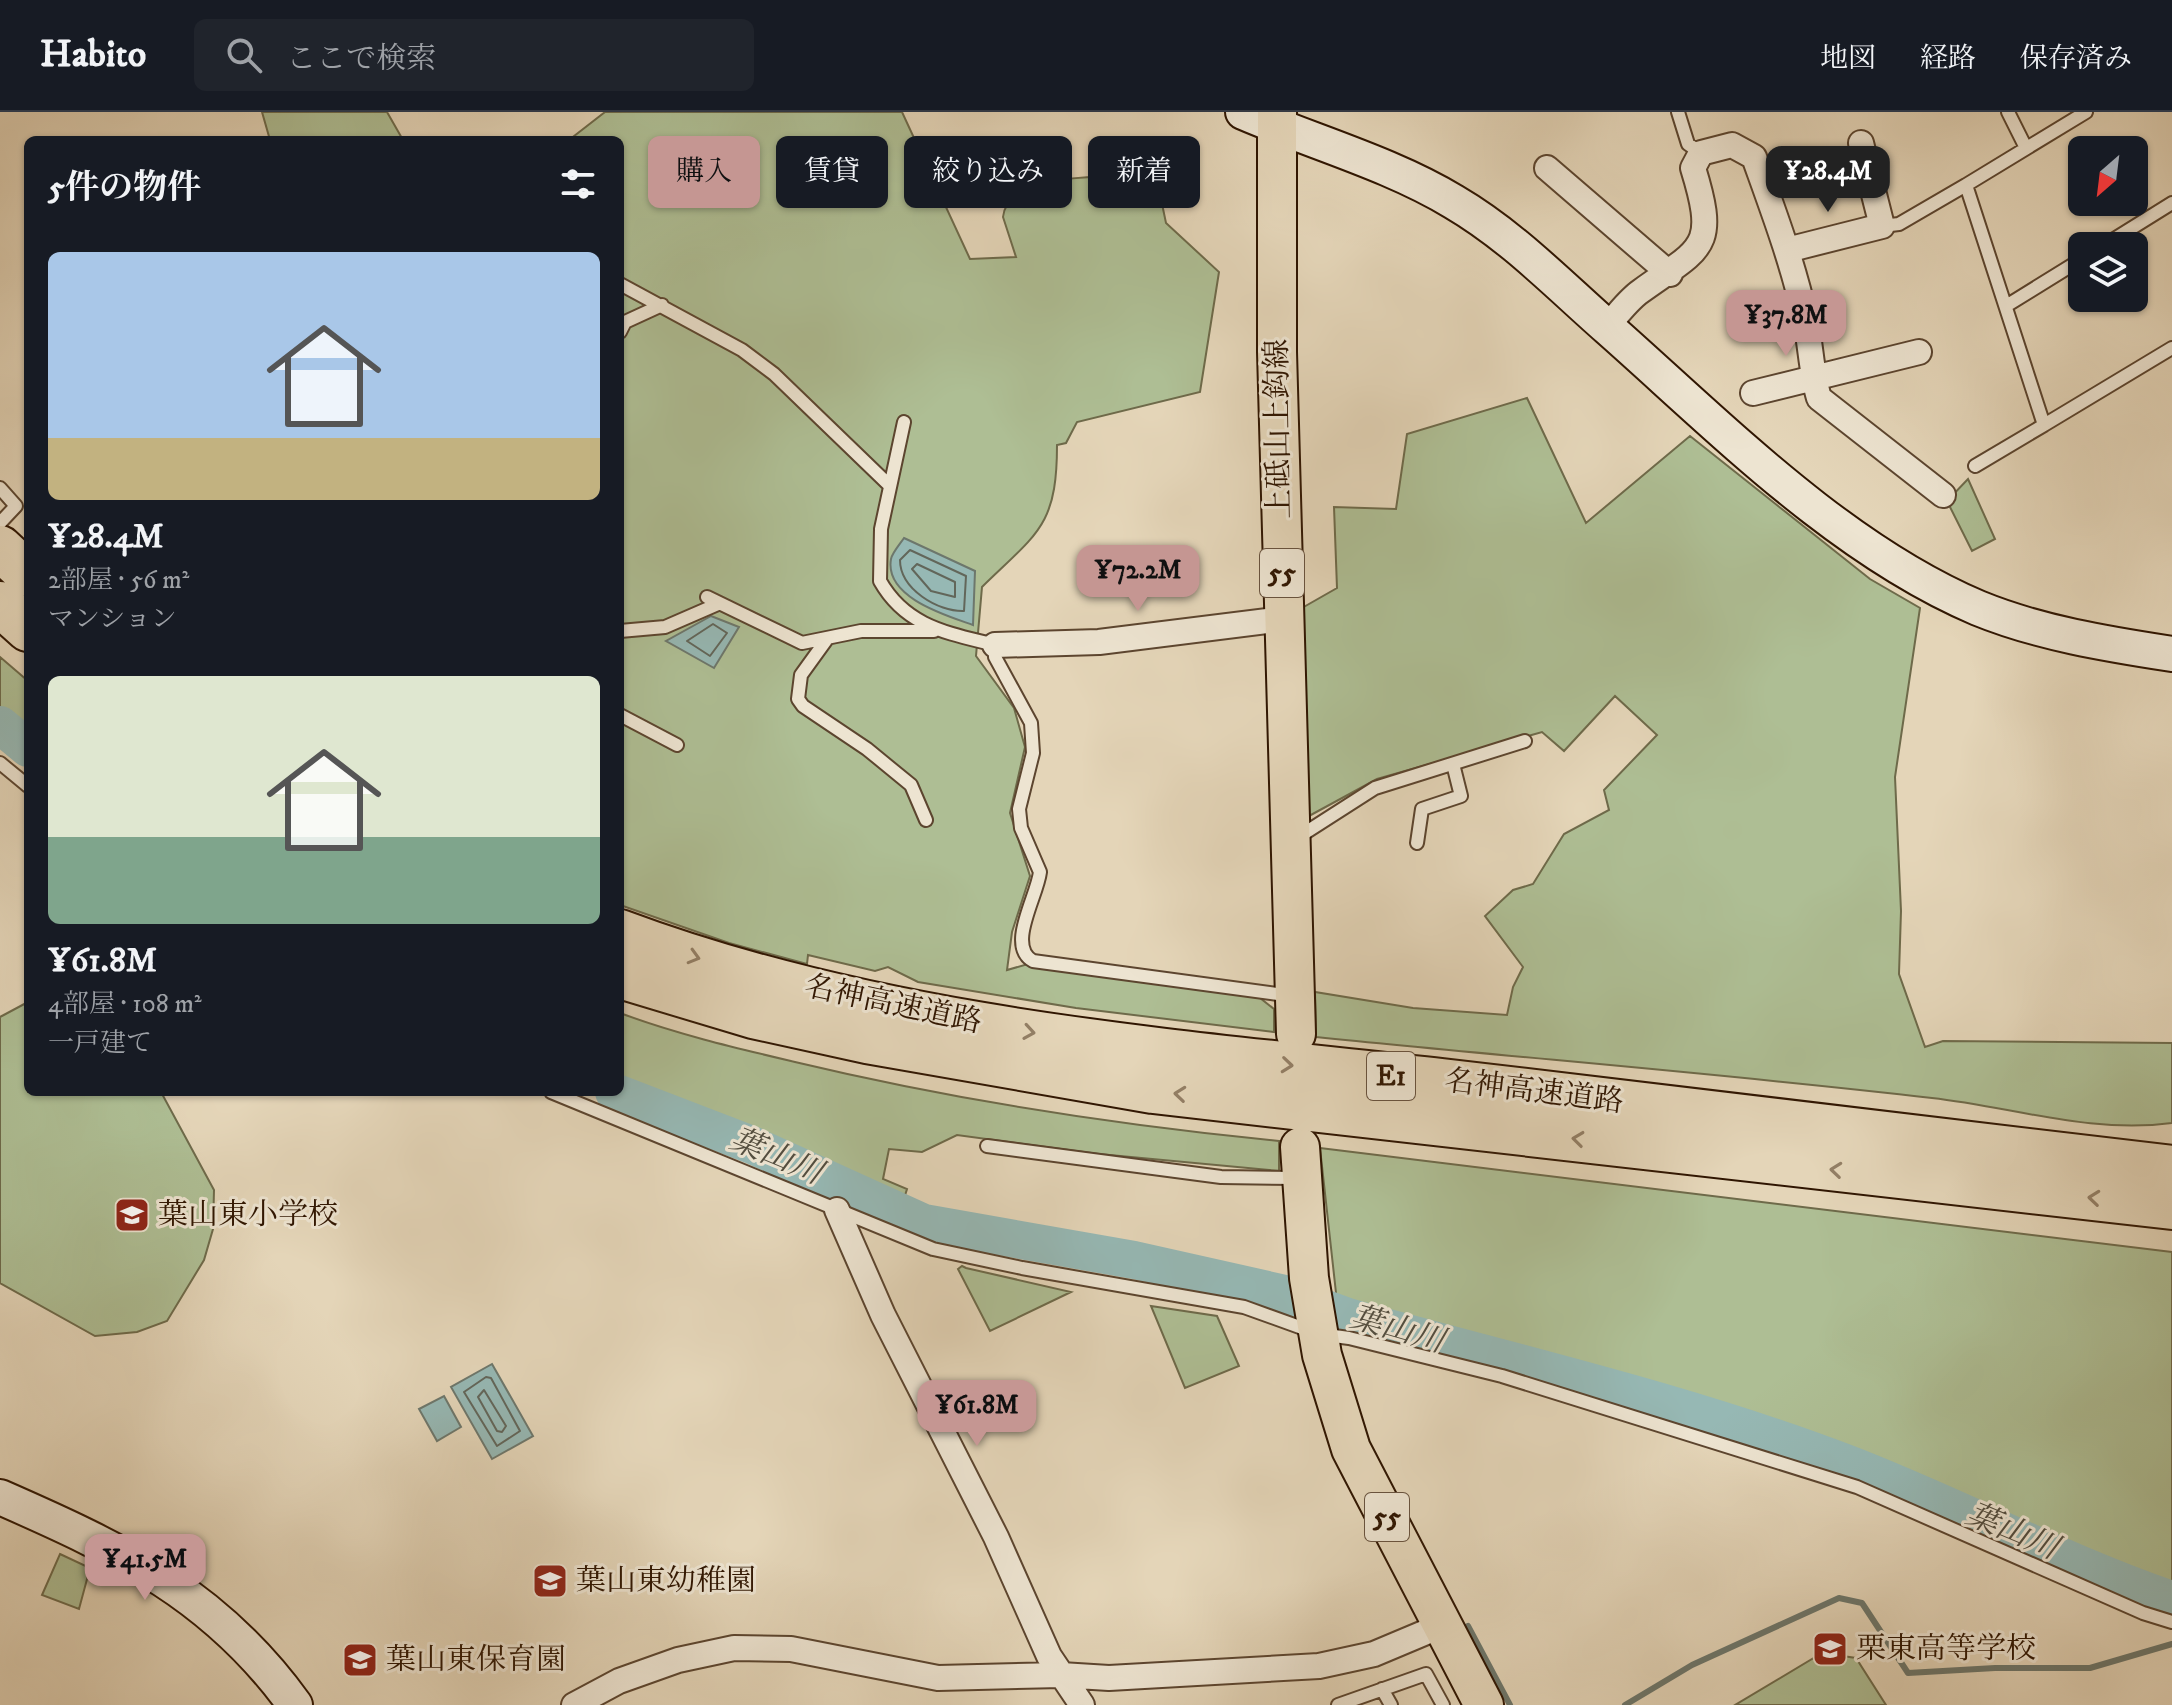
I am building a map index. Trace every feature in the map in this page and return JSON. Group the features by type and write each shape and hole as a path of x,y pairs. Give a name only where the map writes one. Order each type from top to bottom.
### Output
{"highway":[{"path":"0,548 24,570"},
{"path":"0,604 24,625"},
{"name":"名神高速道路","path":"624,933 762,976 1010,1029 1153,1051 1440,1081 2172,1168"},
{"name":"名神高速道路","path":"624,977 753,1016 867,1041 1153,1091 2172,1207"},
{"path":"1440,1081 2112,1139 2172,1137"}],"main road":[{"name":"上砥山上鈎線","path":"1278,120 1277,352 1296,1034"},
{"name":"55","path":"1300,1162 1309,1278 1322,1355 1351,1449 1484,1705"}],"street":[{"path":"1243,112 1278,120 1453,201 1526,253 1828,518 1928,583 1980,608 2025,623 2098,642 2172,654"},
{"path":"1787,250 1882,226 1861,143"},
{"path":"1607,327 1639,292 1670,274 1697,249 1704,230 1704,212 1693,168 1701,153 1732,145 1754,157 1787,250 1806,321 1813,378 1819,398 1943,495"},
{"path":"1547,168 1670,274"},
{"path":"1753,393 1919,352"},
{"path":"995,645 1099,642 1283,619"},
{"path":"837,1210 883,1315 996,1537 1049,1656 1082,1705"},
{"path":"0,1497 149,1568 229,1629 264,1661 295,1705"},
{"path":"574,1705 619,1681 678,1660 734,1648 791,1649 938,1678 1061,1675 1109,1678 1319,1666 1374,1654 1443,1625"}],"lane":[{"path":"1678,112 1688,144 1701,153"},
{"path":"2008,112 2026,148"},
{"path":"1882,226 1899,224 2086,112"},
{"path":"1966,185 2044,425"},
{"path":"2125,232 2172,203"},
{"path":"2006,306 2068,268"},
{"path":"624,286 742,350 774,374 888,484"},
{"path":"624,324 662,305"},
{"path":"1975,466 2172,348"},
{"path":"904,422 888,484 881,529 880,581 906,611 934,631"},
{"path":"0,488 16,506 0,523"},
{"path":"624,631 665,627 712,600 802,643 861,631 934,631 995,645 995,657 1031,723 1033,753 1019,809 1021,828 1040,872 1023,931 1021,948 1024,956 1033,961 1295,996"},
{"path":"827,639 801,675 798,699 803,706 867,749 911,785 926,820"},
{"path":"624,717 677,745"},
{"path":"1290,841 1335,817 1375,788 1525,741"},
{"path":"0,763 24,783"},
{"path":"1417,843 1422,809 1461,796 1453,764"},
{"path":"561,1096 933,1249 1244,1307 1349,1338 1502,1376 1857,1487 2149,1615 2172,1622"},
{"path":"987,1146 1221,1177 1300,1162"},
{"path":"1338,1705 1426,1674 1443,1705"},
{"path":"1382,1689 1391,1705"}],"green space":[{"path":"262,112 387,112 401,136 269,136"},
{"path":"605,112 902,112 913,136 904,136 904,208 946,208 970,259 1016,257 1003,217 1007,208 1072,208 1072,179 1088,178 1088,208 1163,208 1166,223 1219,272 1200,392 1077,422 1066,443 1057,445 1056,472 1048,512 1030,540 982,587 976,656 1014,708 1025,747 1010,813 1030,876 1012,932 1007,970 1028,964 1260,998 1274,1009 1274,1032 1076,1008 918,982 888,967 875,971 808,955 807,964 729,943 624,906 624,136 574,136"},
{"path":"1527,398 1586,523 1690,436 1870,579 1920,608 1895,777 1901,911 1899,974 1925,1047 1943,1041 2172,1043 2172,1123 2111,1125 2081,1122 1962,1102 1855,1089 1316,1037 1315,992 1413,1008 1507,1015 1513,987 1523,967 1485,916 1513,890 1533,884 1564,834 1609,810 1604,790 1657,735 1615,696 1564,751 1542,732 1377,779 1309,816 1302,608 1337,588 1334,507 1396,509 1407,434"},
{"path":"1968,479 1995,539 1972,551 1947,501"},
{"path":"0,657 24,678 24,732 0,711"},
{"path":"24,1004 24,1096 163,1096 214,1190 213,1229 204,1260 167,1321 137,1332 95,1336 0,1283 0,1017"},
{"path":"624,1014 728,1046 915,1088 1096,1119 1279,1141 1279,1171 1099,1154 957,1135 922,1152 889,1149 883,1179 907,1189 902,1205 820,1170 765,1140 680,1112 624,1088"},
{"path":"1320,1148 2172,1252 2172,1583 2032,1530 1914,1477 1776,1422 1337,1302"},
{"path":"962,1266 1071,1292 990,1331 958,1269"},
{"path":"1151,1306 1217,1316 1239,1366 1185,1388"},
{"path":"60,1554 90,1568 79,1609 42,1595"},
{"path":"1822,1653 1856,1658 1886,1705 1735,1705"}],"water":[{"path":"904,538 975,571 973,625 920,603 897,584 891,573 891,559"},
{"path":"711,616 739,627 714,668 666,641"},
{"path":"492,1364 533,1436 492,1459 451,1387"},
{"path":"444,1396 461,1427 437,1441 419,1409"}],"waterway":[{"name":"葉山川","path":"0,725 24,745"},
{"name":"葉山川","path":"624,1096 752,1145 924,1223 1134,1260 1285,1294 1348,1317 1600,1384 1725,1421 1848,1464 2090,1569 2172,1600"},
{"path":"1625,1705 1692,1665 1839,1598 1862,1603 1908,1673 1995,1668 2090,1668 2172,1644"},
{"path":"1468,1626 1510,1705"}],"place":[{"name":"葉山東小学校","path":"132,1215"},
{"name":"葉山東幼稚園","path":"550,1581"},
{"name":"栗東高等学校","path":"1830,1649"},
{"name":"葉山東保育園","path":"360,1660"}]}
